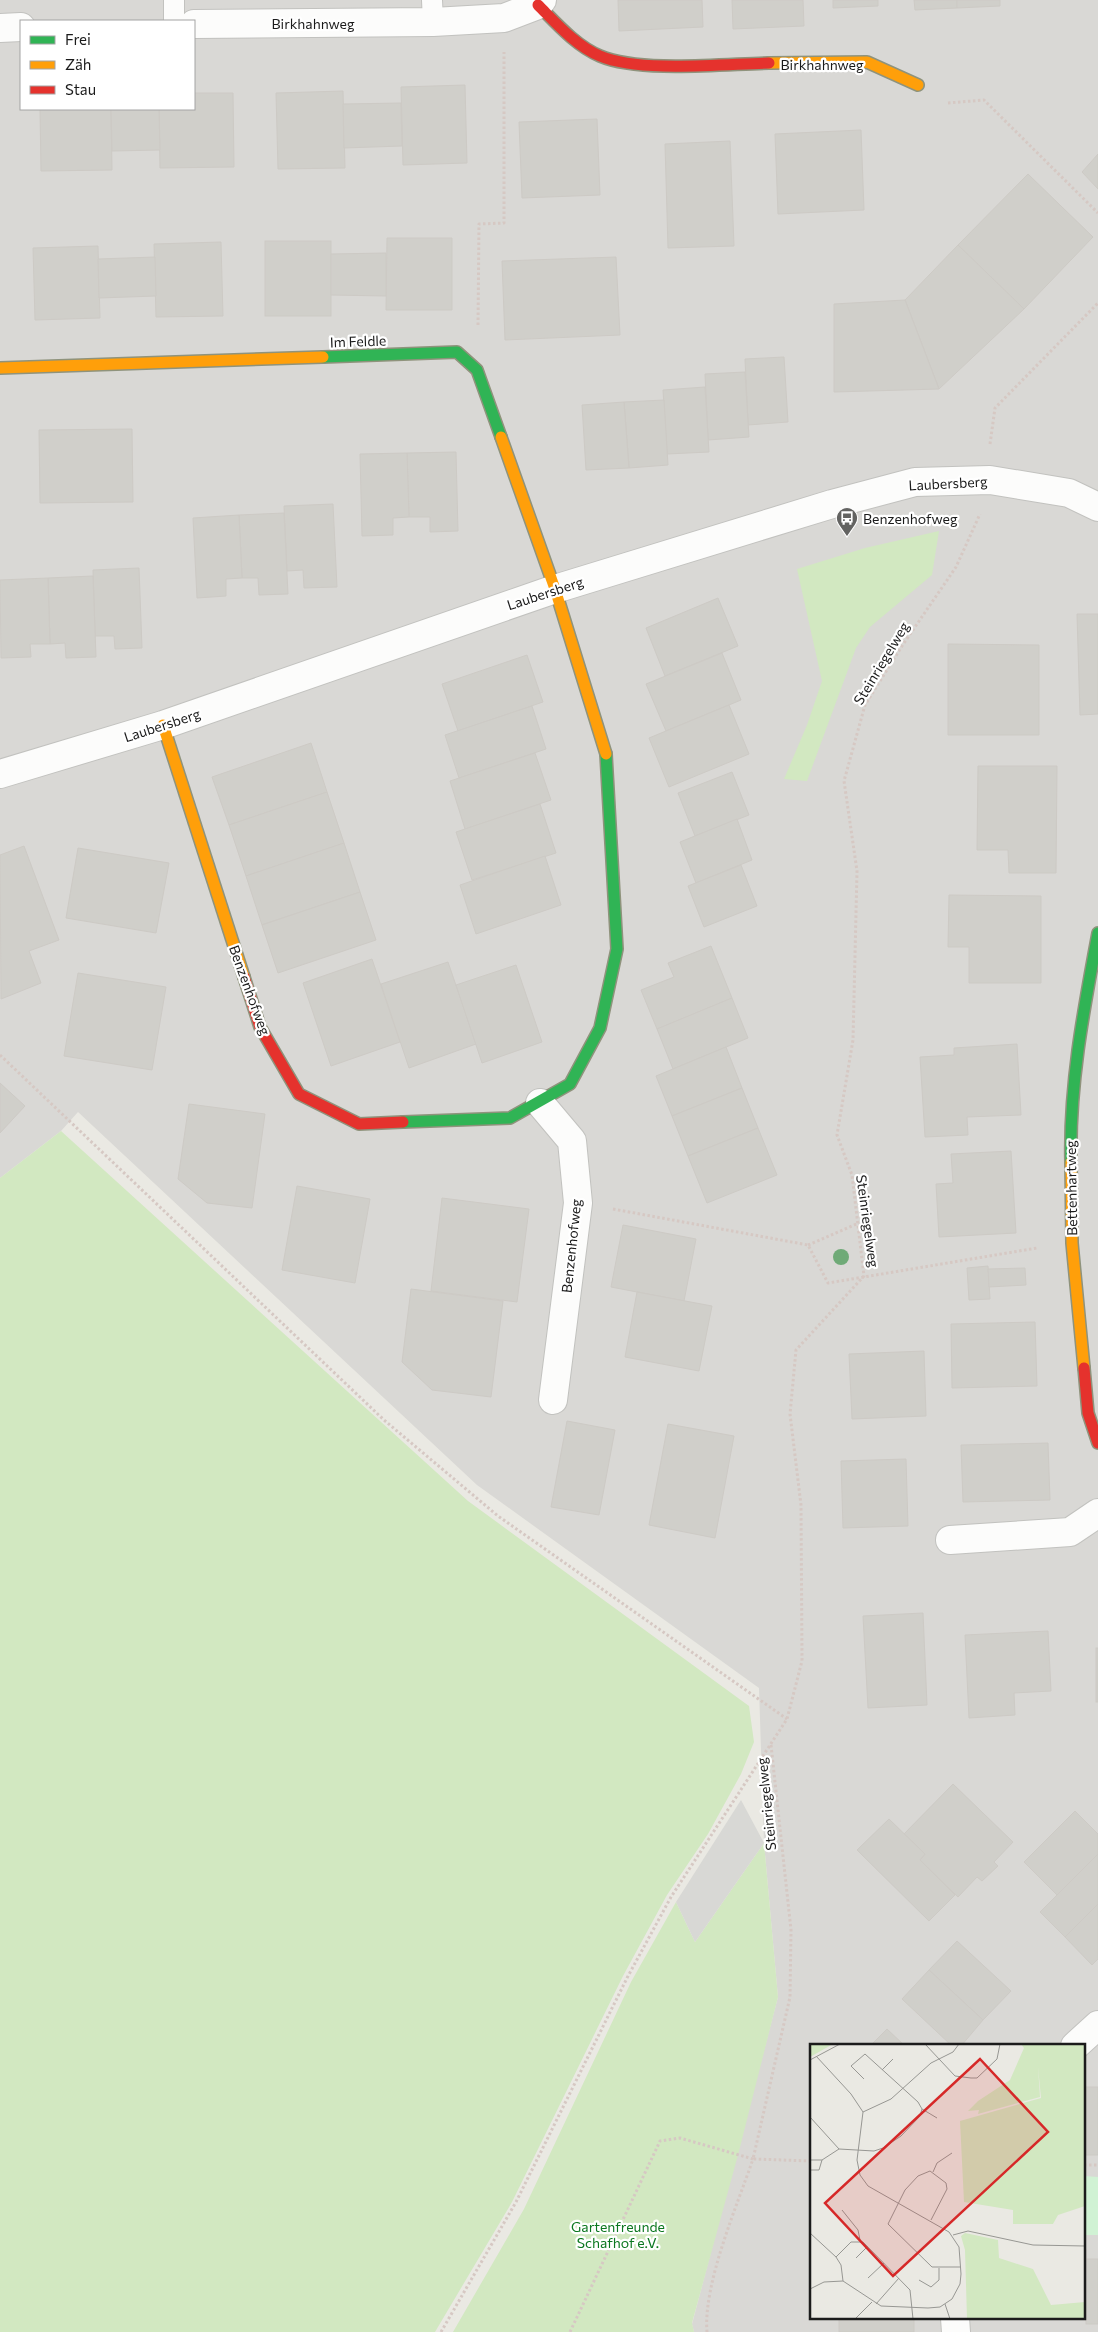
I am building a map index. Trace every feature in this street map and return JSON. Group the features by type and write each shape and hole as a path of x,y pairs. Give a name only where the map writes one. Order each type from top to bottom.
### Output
{"street":[{"name":"Birkhahnweg","path":"195,24 432,11 504,18 540,2 567,34 600,56 638,65 868,62 918,85"},
{"path":"0,28 20,27"},
{"name":"Im Feldle","path":"0,368 457,352 477,370 555,589"},
{"name":"Laubersberg","path":"0,774 163,725 555,589 832,504 915,482 990,480 1069,492 1098,507"},
{"name":"Benzenhofweg","path":"163,725 260,1027 299,1094 359,1124 510,1118 540,1103 570,1084 600,1028 617,949 606,748 555,589"},
{"name":"Bettenhartweg","path":"1098,933 1087,994 1070,1122 1072,1243 1088,1413 1098,1443"},
{"name":"Benzenhofweg","path":"540,1103 572,1141 578,1203 553,1400"},
{"path":"950,1540 1070,1532 1098,1513"},
{"path":"1078,2044 1098,2025"}],"lane":[{"path":"174,0 174,20"}],"path":[{"path":"477,370 479,224 504,222 504,18"},
{"path":"918,85 941,103 984,100 1098,213"},
{"name":"Steinriegelweg","path":"706,2332 706,2320 713,2279 753,2159 790,1997 791,1930 771,1744 787,1719 802,1661 801,1505 790,1414 796,1350 864,1276 852,1175 837,1135 853,1040 857,871 844,780 865,705 902,646 956,567 979,518 990,480 990,432 995,408 1098,303"},
{"path":"0,1055 392,1427 498,1516 787,1719"},
{"path":"578,1203 808,1245 859,1222"},
{"path":"808,1245 828,1283 1072,1243"},
{"path":"441,2332 516,2202 622,1987 671,1897 771,1744"},
{"path":"570,2332 660,2141 680,2138 753,2159 810,2161"}],"shaded area":[{"path":"0,0 1098,0 1098,2332 694,2332 692,2324 778,1997 764,1843 759,1688 477,1485 78,1112 61,1131 0,1178"},
{"path":"741,1800 764,1843 695,1942 676,1902"}],"green space":[{"path":"939,531 932,575 870,627 856,648 807,781 784,779 807,725 822,681 797,569 865,548"},
{"path":"61,1131 468,1501 749,1706 754,1742 741,1774 708,1834 667,1895 623,1976 512,2202 435,2332 0,2332 0,1178"},
{"name":"Gartenfreunde Schafhof e.V.","path":"764,1843 778,1997 738,2155 692,2323 694,2332 453,2332 524,2209 631,1982 676,1902 695,1942"},
{"path":"1086,2176 1098,2177 1098,2235 1086,2235"}],"building":[{"path":"618,0 702,0 703,27 619,31"},
{"path":"732,0 803,0 804,26 733,29"},
{"path":"833,0 878,0 878,6 833,8"},
{"path":"914,0 957,0 957,8 915,10"},
{"path":"957,0 1000,0 1000,6 957,8"},
{"path":"465,85 467,163 403,165 401,87"},
{"path":"343,91 345,168 278,169 276,93"},
{"path":"195,93 233,93 234,167 160,168 159,110 195,110"},
{"path":"401,103 402,146 344,148 343,104"},
{"path":"40,110 111,110 112,170 41,171"},
{"path":"111,110 159,110 160,150 112,151"},
{"path":"597,119 600,195 522,198 519,122"},
{"path":"861,130 864,210 778,214 775,134"},
{"path":"730,141 734,246 668,248 665,144"},
{"path":"1098,154 1098,189 1082,172"},
{"path":"1028,174 1093,237 1024,309 958,245"},
{"path":"387,238 452,238 452,310 386,310"},
{"path":"265,241 331,241 331,316 265,316"},
{"path":"221,242 223,316 156,317 154,244"},
{"path":"958,245 1024,309 939,389 905,300"},
{"path":"98,246 100,318 35,320 33,248"},
{"path":"386,253 386,296 331,295 331,254"},
{"path":"155,257 156,296 99,298 98,259"},
{"path":"616,257 620,335 505,340 502,261"},
{"path":"905,300 939,389 834,392 834,304"},
{"path":"784,357 788,422 748,425 745,359"},
{"path":"745,372 749,437 708,440 705,374"},
{"path":"705,387 709,452 667,454 663,390"},
{"path":"664,400 668,465 629,468 624,402"},
{"path":"624,402 629,468 586,470 582,405"},
{"path":"132,429 133,502 40,503 39,430"},
{"path":"456,452 458,531 430,532 430,517 409,517 407,453"},
{"path":"407,453 409,517 393,518 393,535 362,536 360,454"},
{"path":"333,504 337,587 304,588 303,570 287,571 284,506"},
{"path":"284,513 288,594 259,595 258,578 242,578 239,515"},
{"path":"239,515 242,578 226,579 226,596 197,598 193,518"},
{"path":"139,568 142,648 115,649 114,636 95,636 93,570"},
{"path":"93,576 96,657 66,658 65,643 50,644 48,578"},
{"path":"48,578 50,644 30,644 31,657 1,658 0,580"},
{"path":"718,598 738,646 665,676 646,628"},
{"path":"1077,614 1098,614 1098,714 1080,715"},
{"path":"948,644 1039,645 1039,735 948,735"},
{"path":"722,653 741,700 666,731 646,684"},
{"path":"527,655 543,702 458,731 442,684"},
{"path":"729,705 749,754 669,787 649,738"},
{"path":"532,706 546,749 459,778 445,735"},
{"path":"311,743 327,792 229,825 212,777"},
{"path":"535,753 551,800 465,829 450,781"},
{"path":"978,766 1057,766 1056,873 1009,873 1008,850 977,850"},
{"path":"732,772 749,815 695,836 678,793"},
{"path":"327,792 344,843 246,876 229,825"},
{"path":"540,804 556,853 472,880 456,832"},
{"path":"737,819 752,860 696,883 680,842"},
{"path":"344,843 360,892 262,925 246,876"},
{"path":"24,846 59,940 29,951 41,983 1,999 0,855"},
{"path":"78,848 169,863 156,933 66,918"},
{"path":"545,856 561,905 476,934 460,885"},
{"path":"741,865 757,906 704,927 688,886"},
{"path":"360,892 376,940 278,973 262,925"},
{"path":"949,895 1041,896 1041,983 969,983 969,947 948,947"},
{"path":"711,946 732,998 657,1029 641,990 674,977 668,963"},
{"path":"372,959 400,1042 331,1066 303,983"},
{"path":"448,962 476,1044 409,1068 381,984"},
{"path":"516,965 542,1042 482,1063 456,985"},
{"path":"78,973 166,987 152,1070 64,1056"},
{"path":"732,998 748,1038 673,1069 657,1029"},
{"path":"1017,1044 1021,1115 967,1117 968,1135 925,1137 920,1057 954,1055 954,1048"},
{"path":"726,1047 742,1088 672,1116 656,1076"},
{"path":"0,1083 25,1106 0,1133"},
{"path":"742,1088 758,1128 688,1156 672,1116"},
{"path":"189,1104 265,1114 252,1208 207,1203 178,1179"},
{"path":"758,1128 777,1175 707,1203 688,1156"},
{"path":"1011,1151 1016,1233 939,1237 936,1184 953,1183 951,1154"},
{"path":"297,1186 370,1199 355,1283 282,1270"},
{"path":"442,1198 529,1209 517,1302 431,1291"},
{"path":"623,1225 696,1239 684,1301 611,1287"},
{"path":"988,1266 990,1299 969,1300 967,1268"},
{"path":"1025,1268 1026,1285 989,1287 988,1269"},
{"path":"411,1289 503,1301 491,1397 432,1390 402,1362"},
{"path":"637,1292 712,1306 699,1371 625,1357"},
{"path":"1035,1322 1037,1386 952,1388 951,1324"},
{"path":"924,1351 926,1416 852,1419 849,1354"},
{"path":"567,1421 615,1430 599,1515 551,1507"},
{"path":"668,1424 734,1436 715,1538 649,1525"},
{"path":"1048,1443 1050,1500 963,1502 961,1445"},
{"path":"906,1459 908,1526 843,1528 841,1461"},
{"path":"923,1613 927,1705 868,1708 863,1616"},
{"path":"1048,1631 1051,1691 1014,1693 1015,1715 969,1718 965,1635"},
{"path":"1096,1648 1098,1648 1098,1702 1096,1702"},
{"path":"953,1784 1013,1842 994,1862 998,1866 982,1881 977,1877 958,1897 920,1860 925,1854 904,1834"},
{"path":"1075,1811 1098,1834 1098,1854 1057,1895 1024,1862"},
{"path":"889,1819 925,1854 920,1860 955,1895 929,1921 857,1850"},
{"path":"1098,1854 1098,1904 1065,1937 1040,1912"},
{"path":"1098,1904 1098,1959 1092,1965 1065,1937"},
{"path":"957,1941 1011,1991 983,2020 929,1970"},
{"path":"929,1970 983,2020 963,2044 950,2044 902,1999"},
{"path":"887,2029 903,2044 872,2044"},
{"path":"1086,2087 1098,2087 1098,2155 1086,2155"},
{"path":"1086,2259 1098,2259 1098,2324 1086,2324"},
{"path":"839,2320 914,2320 914,2332 839,2332"}],"traffic: fast":[{"path":"323,357 457,352 477,370 501,437"},
{"path":"403,1122 510,1118 570,1084 600,1028 617,949 606,754"},
{"path":"1071,1162 1072,1104 1078,1047 1098,933"}],"traffic: slow":[{"path":"769,63 867,62 918,85"},
{"path":"0,368 323,357"},
{"path":"501,437 555,589 606,754"},
{"path":"163,725 244,977"},
{"path":"1071,1162 1072,1243 1084,1368"}],"traffic: jam":[{"path":"538,5 567,34 591,52 617,61 659,66 769,63"},
{"path":"244,977 260,1027 299,1094 359,1124 403,1122"},
{"path":"1084,1368 1088,1413 1098,1443"}],"place":[{"name":"Benzenhofweg","path":"847,537"}]}
